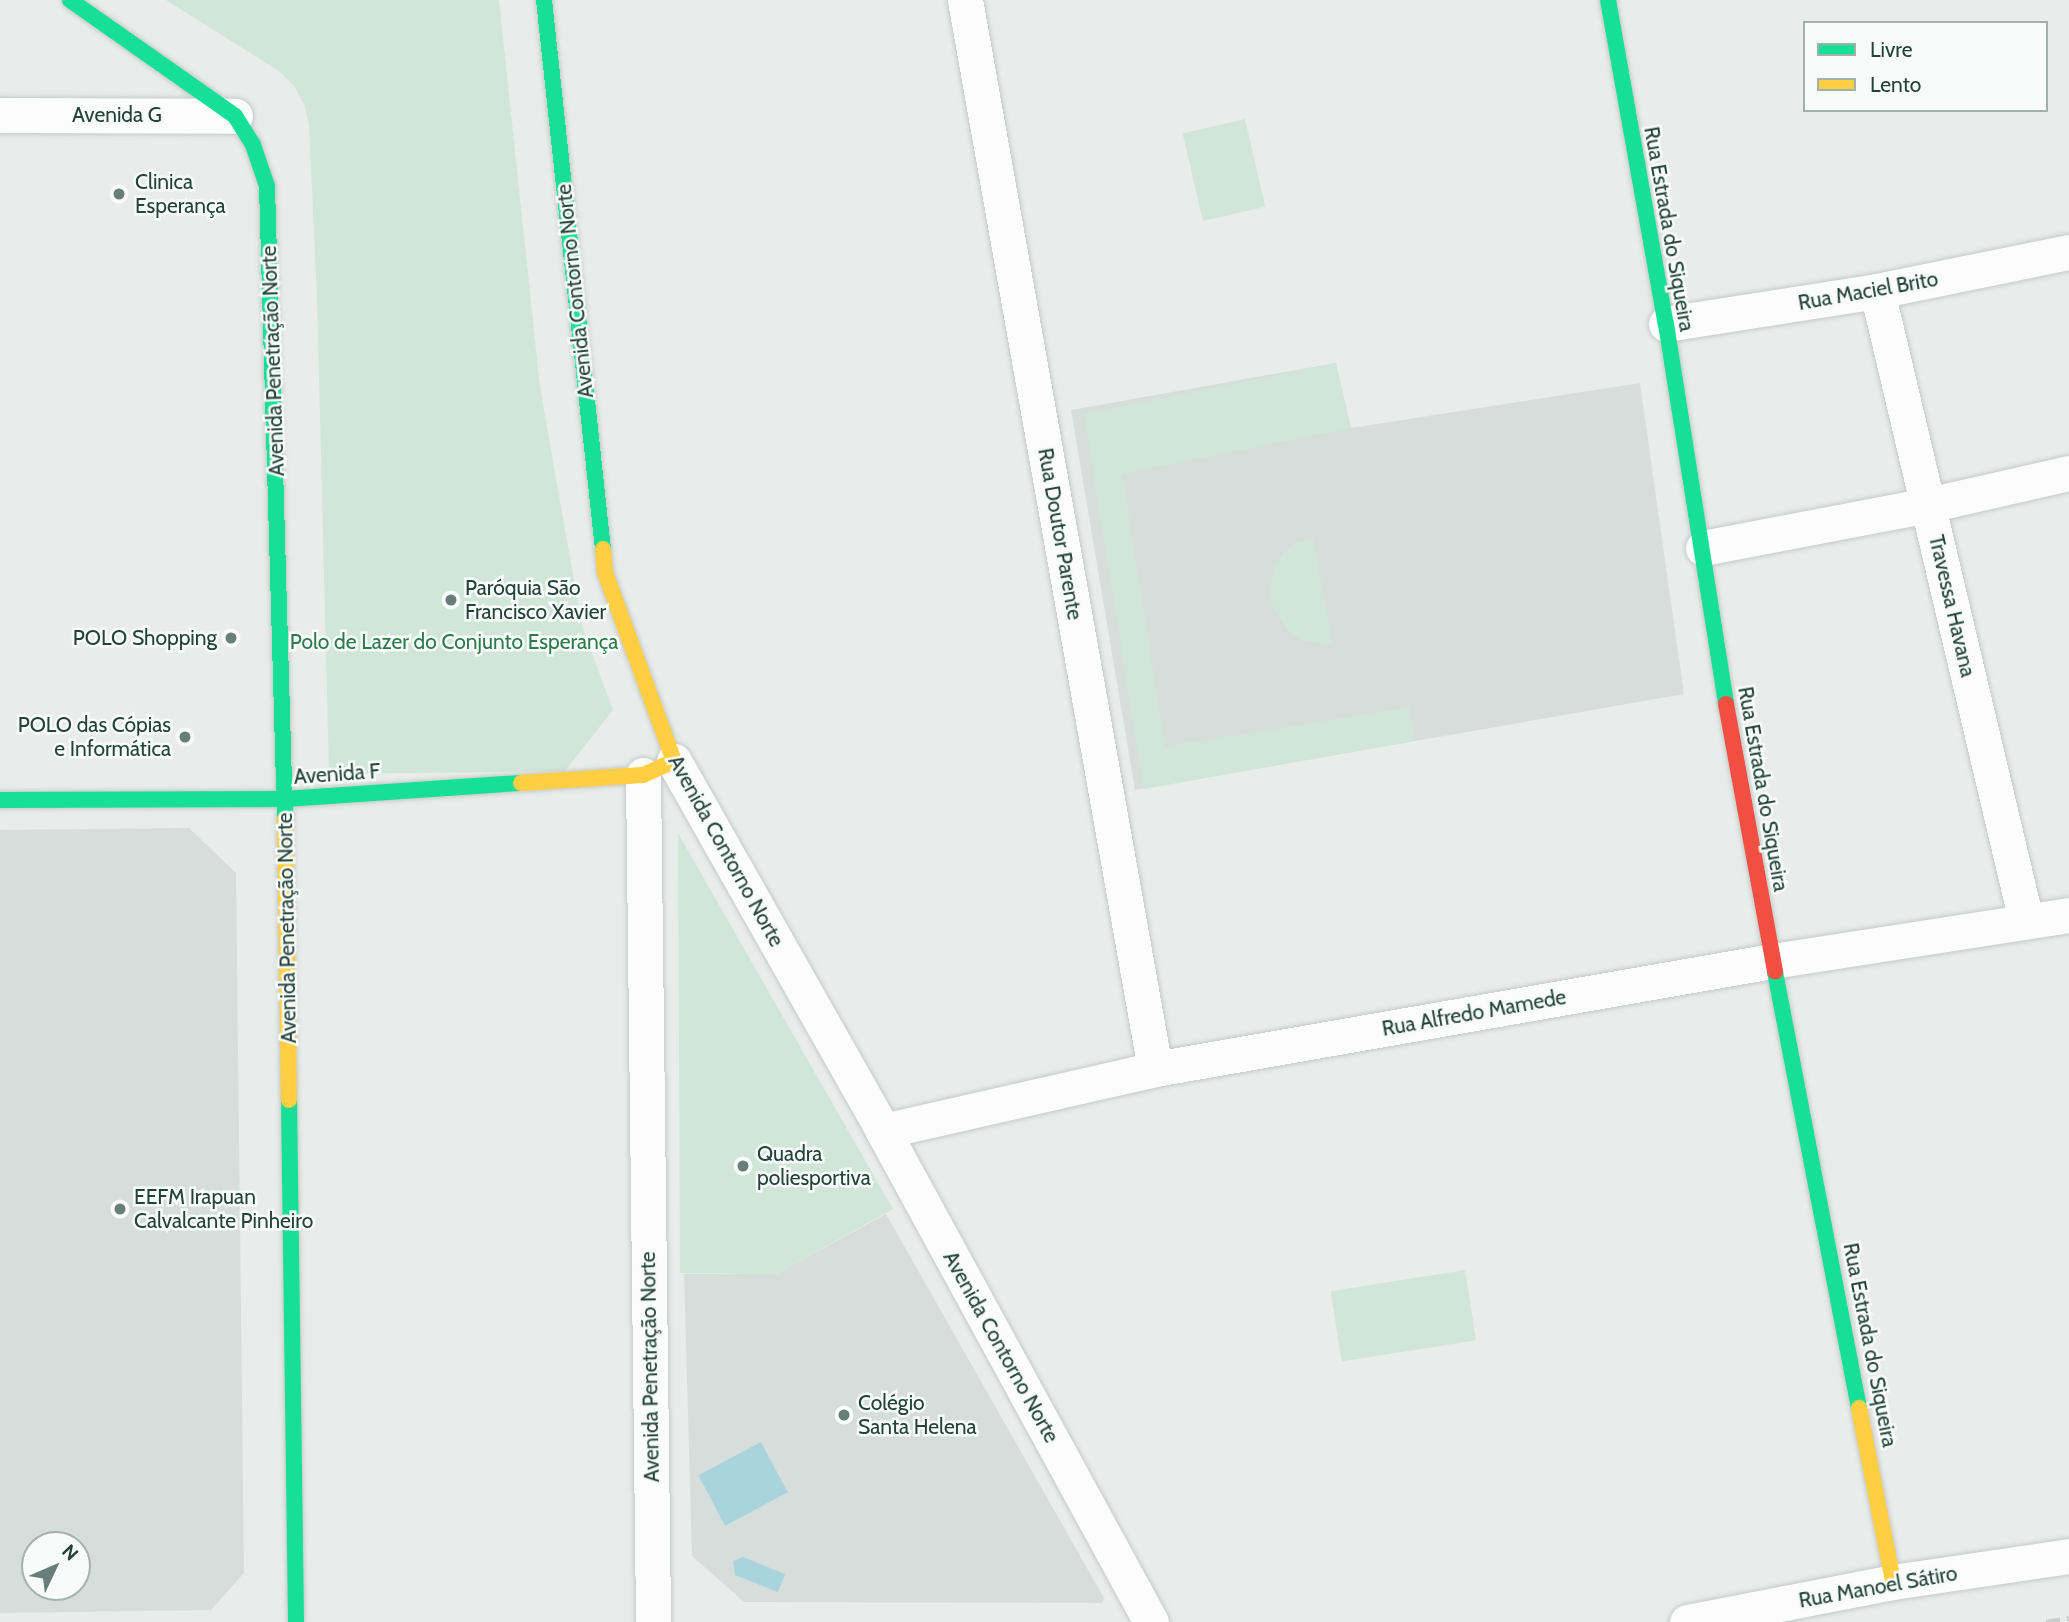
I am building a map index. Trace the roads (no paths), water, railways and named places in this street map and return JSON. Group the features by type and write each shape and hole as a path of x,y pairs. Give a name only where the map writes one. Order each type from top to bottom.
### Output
{"street":[{"path":"70,0 235,116"},
{"name":"Avenida Contorno Norte","path":"544,0 605,572 674,761 883,1131 1151,1622"},
{"name":"Rua Doutor Parente","path":"965,0 1156,1069"},
{"name":"Rua Estrada do Siqueira","path":"1608,0 1666,324 1735,764 1893,1582"},
{"name":"Avenida G","path":"0,115 235,116"},
{"name":"Avenida Penetração Norte","path":"235,116 253,145 267,186 285,799 296,1622"},
{"name":"Rua Maciel Brito","path":"1666,324 1877,291 2069,253"},
{"name":"Travessa Havana","path":"1877,291 2026,921"},
{"path":"1703,548 1928,505 2069,473"},
{"name":"Avenida F","path":"0,800 285,799 643,775 674,761"},
{"name":"Avenida Penetração Norte","path":"643,775 653,1622"},
{"name":"Rua Alfredo Mamede","path":"883,1131 1156,1069 1772,961 2069,915"},
{"name":"Rua Manoel Sátiro","path":"1687,1622 1893,1582 2069,1556"}],"water":[{"path":"761,1442 788,1492 725,1526 698,1475"},
{"path":"743,1557 785,1574 778,1592 735,1575 733,1561"}],"railway":[{"path":"2046,1622 2069,1618"}],"place":[{"name":"Clinica Esperança","path":"119,194"},
{"name":"Paróquia São Francisco Xavier","path":"451,600"},
{"name":"POLO Shopping","path":"231,638"},
{"name":"POLO das Cópias e Informática","path":"185,737"},
{"name":"Quadra poliesportiva","path":"743,1166"},
{"name":"EEFM Irapuan Calvalcante Pinheiro","path":"120,1209"},
{"name":"Colégio Santa Helena","path":"844,1415"}],"park label":[{"name":"Polo de Lazer do Conjunto Esperança","path":"454,642"}]}
